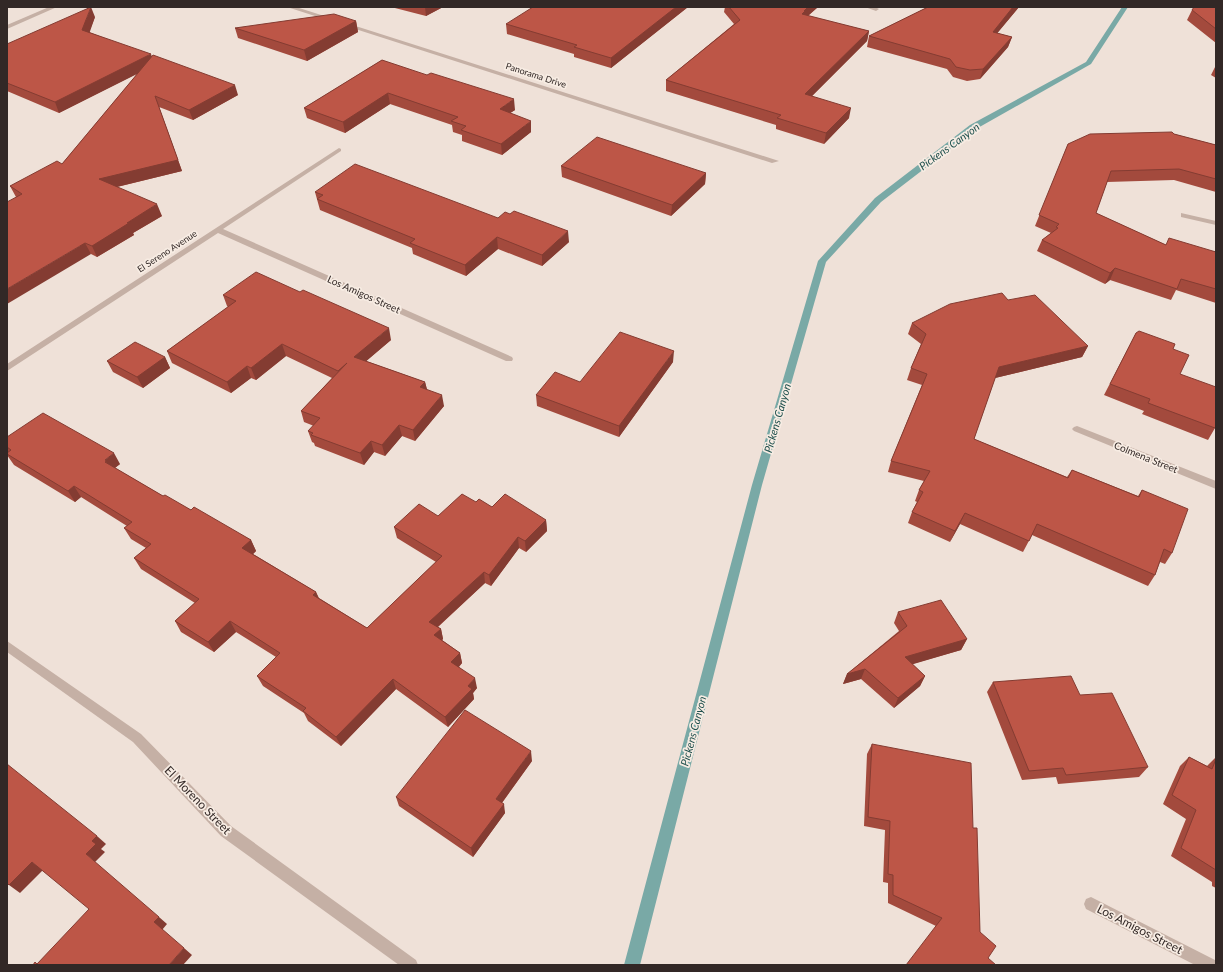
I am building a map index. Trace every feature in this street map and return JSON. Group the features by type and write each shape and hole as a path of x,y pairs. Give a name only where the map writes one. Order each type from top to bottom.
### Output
{"street":[{"path":"7,27 54,7"},
{"name":"Panorama Drive","path":"290,7 775,161"},
{"path":"868,7 876,9"},
{"name":"El Sereno Avenue","path":"7,368 339,150"},
{"path":"1184,215 1216,223"},
{"name":"Los Amigos Street","path":"218,230 509,359"},
{"name":"Colmena Street","path":"1077,429 1216,485"},
{"name":"El Moreno Street","path":"7,646 137,738 226,831 411,965"},
{"name":"Los Amigos Street","path":"1091,904 1210,965"}],"building":[{"path":"91,7 82,30 151,54 55,102 7,83 7,44"},
{"path":"533,7 676,7 611,58 574,47 577,45 506,24"},
{"path":"729,7 808,7 802,14 869,31 805,94 851,108 826,133 777,118 781,115 666,80 740,20"},
{"path":"928,7 1013,7 993,32 1012,37 983,69 970,70 956,67 950,59 869,36"},
{"path":"1194,7 1216,7 1216,29 1192,10"},
{"path":"334,14 356,21 304,50 235,28"},
{"path":"153,55 235,85 189,110 155,96 178,160 99,179 157,204 92,246 85,243 7,289 7,202 22,194 10,186 57,161 62,164"},
{"path":"382,60 427,75 431,73 514,99 500,109 531,121 501,144 461,130 466,126 451,121 458,117 388,93 343,122 304,108"},
{"path":"1172,132 1174,134 1216,145 1216,179 1179,169 1111,171 1096,213 1166,245 1169,238 1216,252 1216,289 1181,279 1177,289 1115,268 1110,273 1042,240 1058,228 1056,227 1059,224 1039,215 1068,144 1090,134"},
{"path":"597,137 706,173 672,205 561,166"},
{"path":"355,164 498,218 505,212 510,214 514,211 568,231 542,255 497,237 465,265 410,243 415,239 317,199 323,195 315,192"},
{"path":"256,272 300,292 303,290 389,328 354,357 425,382 420,387 442,395 413,430 399,425 382,445 371,441 360,453 311,435 313,433 308,431 320,418 301,411 347,363 338,371 282,344 251,368 247,366 227,382 167,351 236,301 223,295"},
{"path":"1002,293 1008,300 1035,295 1088,346 999,367 974,439 1068,478 1072,470 1139,497 1142,490 1188,509 1172,553 1164,549 1155,575 1037,524 1029,541 965,513 955,531 912,512 923,492 919,490 930,471 891,461 927,374 911,368 926,334 912,323 950,304"},
{"path":"1139,331 1175,344 1173,349 1189,355 1180,374 1216,387 1215,428 1148,403 1150,399 1110,384 1136,333"},
{"path":"620,332 674,351 619,426 536,395 555,372 580,382"},
{"path":"135,342 165,357 137,377 107,361"},
{"path":"43,413 114,453 105,460 107,461 105,462 163,496 165,495 191,510 194,507 251,540 242,548 316,592 313,595 367,628 442,556 394,527 419,504 438,516 462,494 476,502 479,499 492,507 505,494 546,520 525,541 518,537 489,575 484,572 429,622 441,629 434,635 460,653 451,662 475,678 468,686 472,689 445,717 393,679 336,737 303,711 306,708 257,676 280,653 230,621 208,642 175,621 199,599 134,558 151,544 124,528 132,522 74,486 68,491 7,454 11,450 7,447 7,437"},
{"path":"941,600 967,639 905,657 925,676 898,698 865,669 847,674 907,626 898,612"},
{"path":"1071,676 1080,695 1112,693 1148,767 1066,775 1063,768 1029,771 993,682"},
{"path":"465,710 531,751 496,799 504,804 471,848 396,797"},
{"path":"872,744 971,763 973,828 977,828 980,932 996,946 988,958 996,965 906,965 942,918 893,895 893,875 888,874 890,821 868,817"},
{"path":"1189,757 1212,769 1216,759 1216,870 1181,848 1196,810 1172,795"},
{"path":"7,764 97,836 92,841 96,844 86,854 159,917 154,922 184,948 169,965 33,965 35,962 37,964 89,909 32,862 9,885 7,883"}],"waterway":[{"name":"Pickens Canyon","path":"632,965 757,485 822,261 878,200 973,127 1089,63 1125,7"}]}
